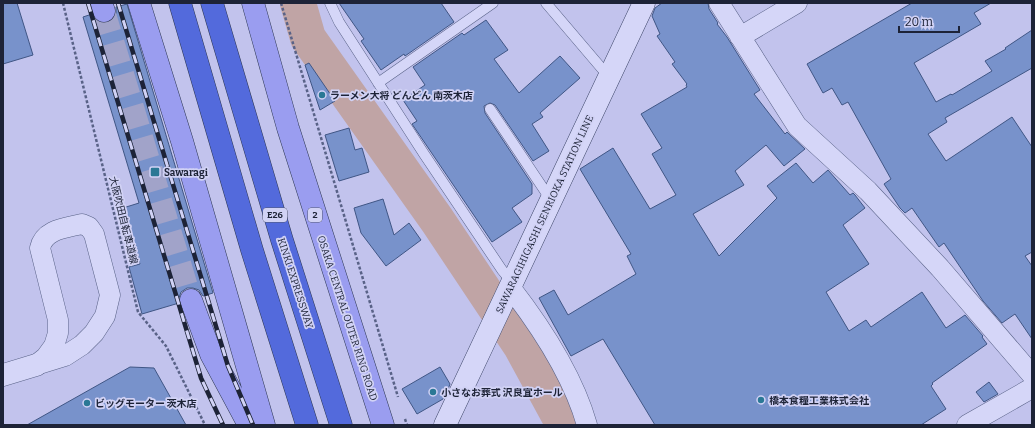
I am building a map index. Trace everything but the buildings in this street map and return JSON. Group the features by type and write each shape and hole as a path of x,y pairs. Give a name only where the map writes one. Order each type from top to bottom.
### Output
{"highway":[{"path":"180,3 252,250 307,425"},
{"name":"KINKI EXPRESSWAY","path":"212,3 282,240 341,425"}],"main road":[{"path":"139,3 182,141 264,425"},
{"name":"OSAKA CENTRAL OUTER RING ROAD","path":"252,3 288,128 383,425"},
{"name":"SAWARAGIHIGASHI SENRIOKA STATION LINE","path":"445,425 644,3"},
{"path":"191,300 212,354 249,425"},
{"path":"3,375 36,366"}],"street":[{"path":"719,3 797,126 868,191 940,268 1032,375"},
{"path":"740,37 797,3"},
{"path":"82,224 86,225 90,227 94,234 110,296 105,316 94,332 82,345 65,356 36,366 50,352 54,346 58,333 58,320 40,248 41,242 44,237 54,231 82,224"},
{"path":"509,288 529,312 563,368 584,414 587,425"},
{"path":"967,425 1032,388"}],"lane":[{"path":"330,3 339,22 378,83 502,270 509,288"},
{"path":"378,83 493,3"},
{"path":"546,3 609,77"},
{"path":"490,109 551,200"}],"path":[{"name":"大阪吹田自転車道線","path":"63,3 138,312 166,346 205,425"},
{"path":"281,3 399,401"},
{"path":"404,416 407,425"}],"waterway":[{"path":"298,3 308,38 437,220 521,346 564,425"}],"tunnel":[{"path":"104,11 191,300"}],"railway":[{"path":"88,3 201,378 223,425"},
{"path":"118,3 228,366 253,425"}],"place":[{"name":"ラーメン大将 どんどん 南茨木店","path":"322,95"},
{"name":"Sawaragi","path":"155,172"},
{"name":"小さなお葬式 沢良宜ホール","path":"433,392"},
{"name":"橋本食糧工業株式会社","path":"761,400"},
{"name":"ビッグモーター 茨木店","path":"87,403"}]}
